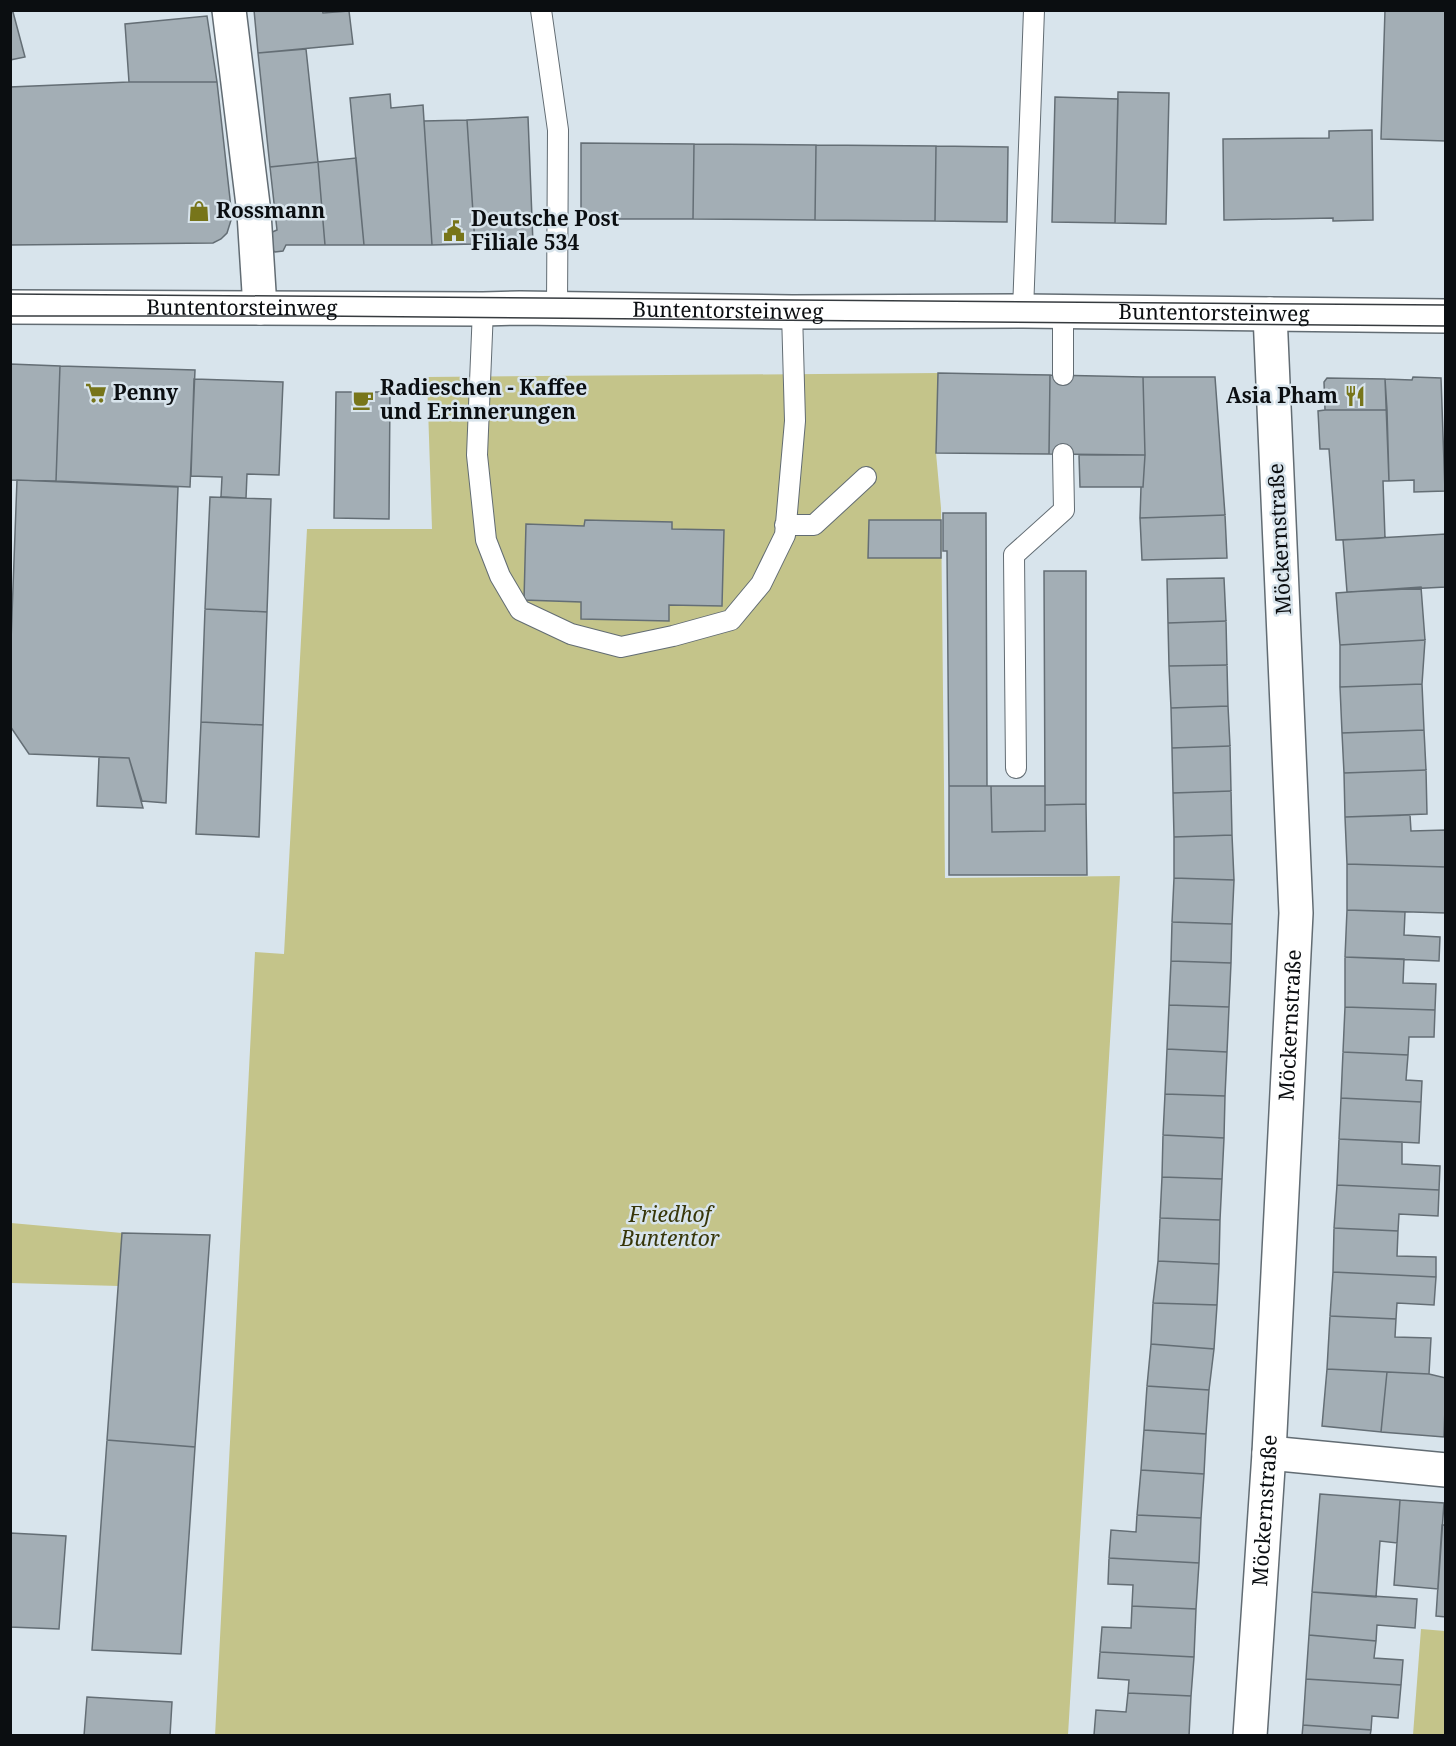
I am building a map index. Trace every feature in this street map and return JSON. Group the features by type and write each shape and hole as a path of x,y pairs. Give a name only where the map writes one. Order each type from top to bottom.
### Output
{"street":[{"path":"229,10 254,213 260,308"},
{"name":"Buntentorsteinweg","path":"10,307 556,308 792,312 1023,311 1446,316"},
{"name":"Möckernstraße","path":"1250,1736 1269,1453 1296,913 1270,314"},
{"path":"1269,1453 1446,1470"}],"lane":[{"path":"541,10 558,130 556,308"},
{"path":"1023,311 1034,10"},
{"path":"483,309 477,455 486,540 500,576 520,610 571,634 621,647 731,620 761,584 785,535 795,421 792,312"},
{"path":"1063,312 1063,375"},
{"path":"1016,768 1014,555 1064,510 1063,454"},
{"path":"785,525 814,525 866,477"}],"green space":[{"name":"Friedhof Buntentor","path":"938,373 936,453 941,508 945,878 1120,876 1068,1735 215,1736 255,952 284,954 307,529 432,529 427,377"},
{"path":"11,1223 122,1233 119,1286 11,1283"},
{"path":"1421,1629 1445,1631 1445,1735 1413,1735"}],"building":[{"path":"254,10 322,10 323,13 349,11 353,44 258,53"},
{"path":"1385,10 1446,10 1446,141 1381,139"},
{"path":"13,12 25,57 10,60 10,13"},
{"path":"207,16 217,82 129,82 125,24"},
{"path":"306,49 318,162 270,167 258,53"},
{"path":"129,82 217,82 232,217 227,233 213,243 10,245 10,87"},
{"path":"1118,92 1169,93 1166,224 1115,223"},
{"path":"390,94 391,108 423,105 432,245 364,245 350,98"},
{"path":"1055,97 1118,99 1115,223 1052,222"},
{"path":"528,117 533,244 475,244 467,120"},
{"path":"467,120 475,244 432,245 424,121"},
{"path":"1372,130 1373,220 1333,221 1333,218 1224,220 1223,139 1329,138 1329,131"},
{"path":"581,143 694,144 693,219 581,219"},
{"path":"694,144 816,145 815,220 693,219"},
{"path":"816,145 936,146 935,221 815,220"},
{"path":"936,146 1008,147 1007,222 935,221"},
{"path":"356,158 364,245 325,245 318,162"},
{"path":"318,162 325,245 286,245 283,251 275,252 270,249 270,233 277,230 270,167"},
{"path":"10,364 60,366 56,481 10,480"},
{"path":"60,366 195,370 190,487 56,481"},
{"path":"938,373 1050,375 1049,454 936,453"},
{"path":"1050,375 1143,377 1145,455 1049,454"},
{"path":"1143,377 1215,377 1225,515 1140,518 1145,455"},
{"path":"1413,377 1441,378 1445,491 1414,492 1414,480 1389,481 1385,379 1412,380"},
{"name":"Asia Pham","path":"1327,378 1385,379 1387,410 1325,410 1324,382"},
{"path":"194,379 283,382 279,475 247,474 246,498 221,497 222,477 191,476"},
{"path":"336,392 390,392 389,519 334,518"},
{"path":"1387,410 1389,481 1383,481 1385,538 1336,540 1329,449 1320,449 1318,411"},
{"path":"1079,455 1145,455 1143,487 1080,487"},
{"path":"17,480 178,487 166,803 142,801 129,758 29,754 10,726"},
{"path":"210,497 271,499 267,612 205,609"},
{"path":"943,513 986,513 987,786 949,786 947,551 943,551"},
{"path":"1225,515 1227,558 1142,560 1140,518"},
{"path":"585,520 672,522 672,529 724,530 722,606 669,605 669,621 581,619 581,602 524,600 526,524 584,526"},
{"path":"869,520 941,520 941,558 868,558"},
{"path":"1446,534 1446,587 1347,592 1343,540"},
{"path":"1044,571 1086,571 1086,804 1045,805"},
{"path":"1224,578 1226,621 1168,623 1167,579"},
{"path":"1421,587 1425,640 1340,645 1336,593"},
{"path":"205,609 267,612 263,725 201,722"},
{"path":"1226,621 1227,665 1169,666 1168,623"},
{"path":"1425,640 1422,684 1340,687 1340,645"},
{"path":"1227,665 1228,706 1171,708 1169,666"},
{"path":"1422,684 1424,730 1342,733 1340,687"},
{"path":"1228,706 1230,746 1172,748 1171,708"},
{"path":"201,722 263,725 259,837 196,834"},
{"path":"1424,730 1426,770 1344,773 1342,733"},
{"path":"1230,746 1231,791 1173,793 1172,748"},
{"path":"99,757 129,758 143,808 97,806"},
{"path":"1426,770 1427,814 1345,817 1344,773"},
{"path":"949,786 991,786 992,832 1045,831 1045,805 1086,804 1087,875 949,875"},
{"path":"991,786 1045,786 1045,831 992,832"},
{"path":"1231,791 1232,835 1174,837 1173,793"},
{"path":"1410,815 1411,831 1446,830 1446,867 1347,864 1345,817"},
{"path":"1232,835 1234,880 1174,878 1174,837"},
{"path":"1347,864 1446,867 1446,913 1347,910"},
{"path":"1174,878 1234,880 1232,924 1172,922"},
{"path":"1347,910 1405,912 1404,935 1440,937 1439,961 1345,957"},
{"path":"1172,922 1232,924 1231,963 1171,961"},
{"path":"1345,957 1404,959 1403,983 1436,984 1435,1010 1345,1007"},
{"path":"1171,961 1231,963 1229,1007 1169,1005"},
{"path":"1169,1005 1229,1007 1227,1052 1167,1049"},
{"path":"1345,1007 1435,1010 1434,1037 1409,1037 1408,1055 1343,1052"},
{"path":"1167,1049 1227,1052 1225,1096 1165,1094"},
{"path":"1343,1052 1408,1055 1406,1080 1422,1081 1421,1102 1341,1098"},
{"path":"1165,1094 1225,1096 1224,1138 1163,1135"},
{"path":"1341,1098 1421,1102 1419,1143 1339,1139"},
{"path":"1163,1135 1224,1138 1222,1179 1162,1177"},
{"path":"1339,1139 1402,1142 1402,1164 1440,1166 1439,1190 1337,1185"},
{"path":"1162,1177 1222,1179 1220,1220 1160,1218"},
{"path":"1337,1185 1439,1190 1438,1216 1399,1214 1398,1231 1334,1228"},
{"path":"1160,1218 1220,1220 1219,1264 1158,1261"},
{"path":"1334,1228 1398,1231 1397,1256 1436,1257 1436,1277 1333,1272"},
{"path":"122,1233 210,1235 195,1447 107,1440"},
{"path":"1158,1261 1219,1264 1217,1305 1153,1303"},
{"path":"1333,1272 1436,1277 1434,1305 1397,1303 1396,1319 1330,1316"},
{"path":"1153,1303 1217,1305 1214,1349 1151,1344"},
{"path":"1330,1316 1396,1319 1395,1337 1431,1338 1429,1374 1327,1369"},
{"path":"1151,1344 1214,1349 1209,1390 1147,1386"},
{"path":"1327,1369 1387,1372 1381,1432 1322,1426"},
{"path":"1387,1372 1429,1374 1446,1378 1444,1437 1381,1432"},
{"path":"1147,1386 1209,1390 1206,1434 1144,1430"},
{"path":"1144,1430 1206,1434 1204,1474 1141,1470"},
{"path":"107,1440 195,1447 181,1654 92,1650"},
{"path":"1141,1470 1204,1474 1201,1518 1137,1515"},
{"path":"1320,1494 1400,1500 1397,1543 1380,1541 1376,1597 1312,1592"},
{"path":"1400,1500 1444,1503 1438,1589 1394,1585"},
{"path":"1137,1515 1201,1518 1199,1563 1109,1558 1111,1530 1136,1532"},
{"path":"1442,1525 1446,1525 1446,1617 1436,1616"},
{"path":"10,1533 66,1536 59,1629 10,1627"},
{"path":"1109,1558 1199,1563 1196,1609 1132,1606 1133,1585 1108,1584"},
{"path":"1312,1592 1417,1599 1415,1628 1377,1625 1376,1641 1309,1635"},
{"path":"1132,1606 1196,1609 1194,1657 1100,1652 1102,1627 1131,1628"},
{"path":"1309,1635 1376,1641 1374,1658 1403,1660 1401,1685 1306,1679"},
{"path":"1100,1652 1194,1657 1191,1696 1128,1693 1129,1680 1098,1678"},
{"path":"1306,1679 1401,1685 1398,1718 1372,1716 1371,1730 1303,1725"},
{"path":"1128,1693 1191,1696 1189,1736 1094,1735 1096,1710 1126,1712"},
{"path":"87,1697 172,1702 170,1736 84,1736"},
{"path":"1303,1725 1371,1730 1370,1736 1302,1736"}],"tram line":[{"path":"10,294 1446,305"},
{"path":"10,316 317,316 1446,326"}],"place":[{"name":"Rossmann","path":"199,211"},
{"name":"Deutsche Post Filiale 534","path":"454,231"},
{"name":"Penny","path":"96,393"},
{"name":"Asia Pham","path":"1355,396"},
{"name":"Radieschen - Kaffee und Erinnerungen","path":"363,400"}]}
